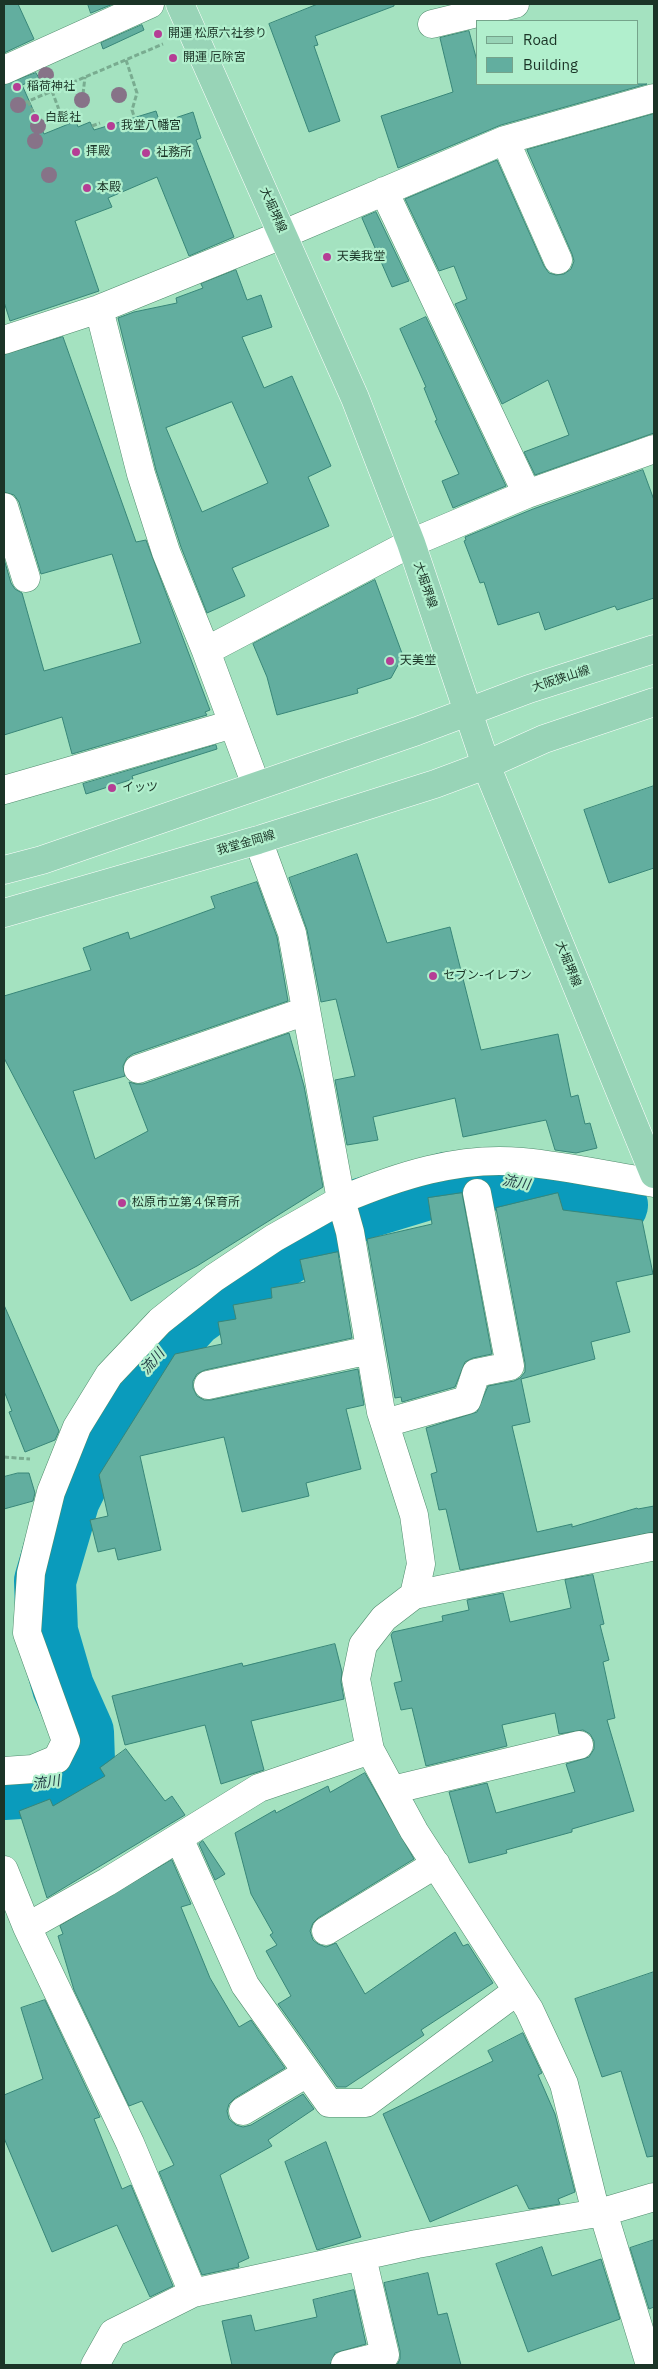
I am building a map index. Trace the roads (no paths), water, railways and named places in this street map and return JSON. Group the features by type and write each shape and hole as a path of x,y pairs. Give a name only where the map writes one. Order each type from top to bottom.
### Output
{"main road":[{"name":"大堀堺線","path":"180,4 284,234 355,398 411,543 486,765 654,1174"},
{"name":"大阪狭山線","path":"468,712 528,690 654,649"},
{"path":"486,765 544,739 654,702"},
{"path":"4,870 42,860 468,712"},
{"name":"我堂金岡線","path":"4,913 258,840 434,784 486,765"}],"street":[{"path":"4,70 150,4"},
{"path":"432,24 515,4"},
{"path":"4,340 99,309 284,234 505,140 654,98"},
{"path":"505,140 558,260"},
{"path":"384,191 527,494"},
{"path":"99,309 141,474 166,552 206,651 256,785"},
{"path":"206,651 411,543 527,494 654,449"},
{"path":"4,507 26,578"},
{"path":"4,790 233,724"},
{"path":"258,840 292,933 385,1423 414,1515 421,1564 414,1595"},
{"path":"138,1069 306,1011"},
{"path":"4,1771 33,1769 57,1760 66,1741 27,1632 31,1574 51,1492 76,1427 109,1375 160,1321 214,1278 274,1238 345,1214 381,1183 428,1169 469,1163 521,1162 654,1183"},
{"path":"385,1423 467,1400 476,1373 510,1366 478,1193"},
{"path":"208,1385 370,1350"},
{"path":"650,2365 600,2212 564,2084 529,2009 436,1864 370,1750 356,1679 363,1645 384,1618 414,1595 651,1547"},
{"path":"392,1790 579,1745"},
{"path":"27,1927 259,1788 370,1750"},
{"path":"178,1838 245,1985 328,2103 366,2103 517,1991"},
{"path":"326,1931 436,1864"},
{"path":"4,1870 27,1927 130,2143 193,2293"},
{"path":"243,2112 307,2073"},
{"path":"95,2365 113,2333 193,2293 417,2244 600,2212 654,2197"},
{"path":"345,2365 385,2355 362,2257"}],"waterway":[{"name":"流川","path":"4,1789 36,1787 66,1782 84,1761 83,1732 63,1687 47,1632 45,1581 69,1499 111,1414 154,1359 193,1316 236,1285 358,1210 447,1183 502,1179 617,1205"}],"place":[{"name":"開運 松原六社参り","path":"158,34"},
{"name":"開運 厄除宮","path":"173,58"},
{"name":"稲荷神社","path":"17,87"},
{"name":"白髭社","path":"35,118"},
{"name":"我堂八幡宮","path":"111,126"},
{"name":"拝殿","path":"76,152"},
{"name":"社務所","path":"146,153"},
{"name":"本殿","path":"87,188"},
{"name":"天美我堂","path":"327,257"},
{"name":"天美堂","path":"390,661"},
{"name":"イッツ","path":"112,788"},
{"name":"セブン-イレブン","path":"433,976"},
{"name":"松原市立第４保育所","path":"122,1203"}]}
